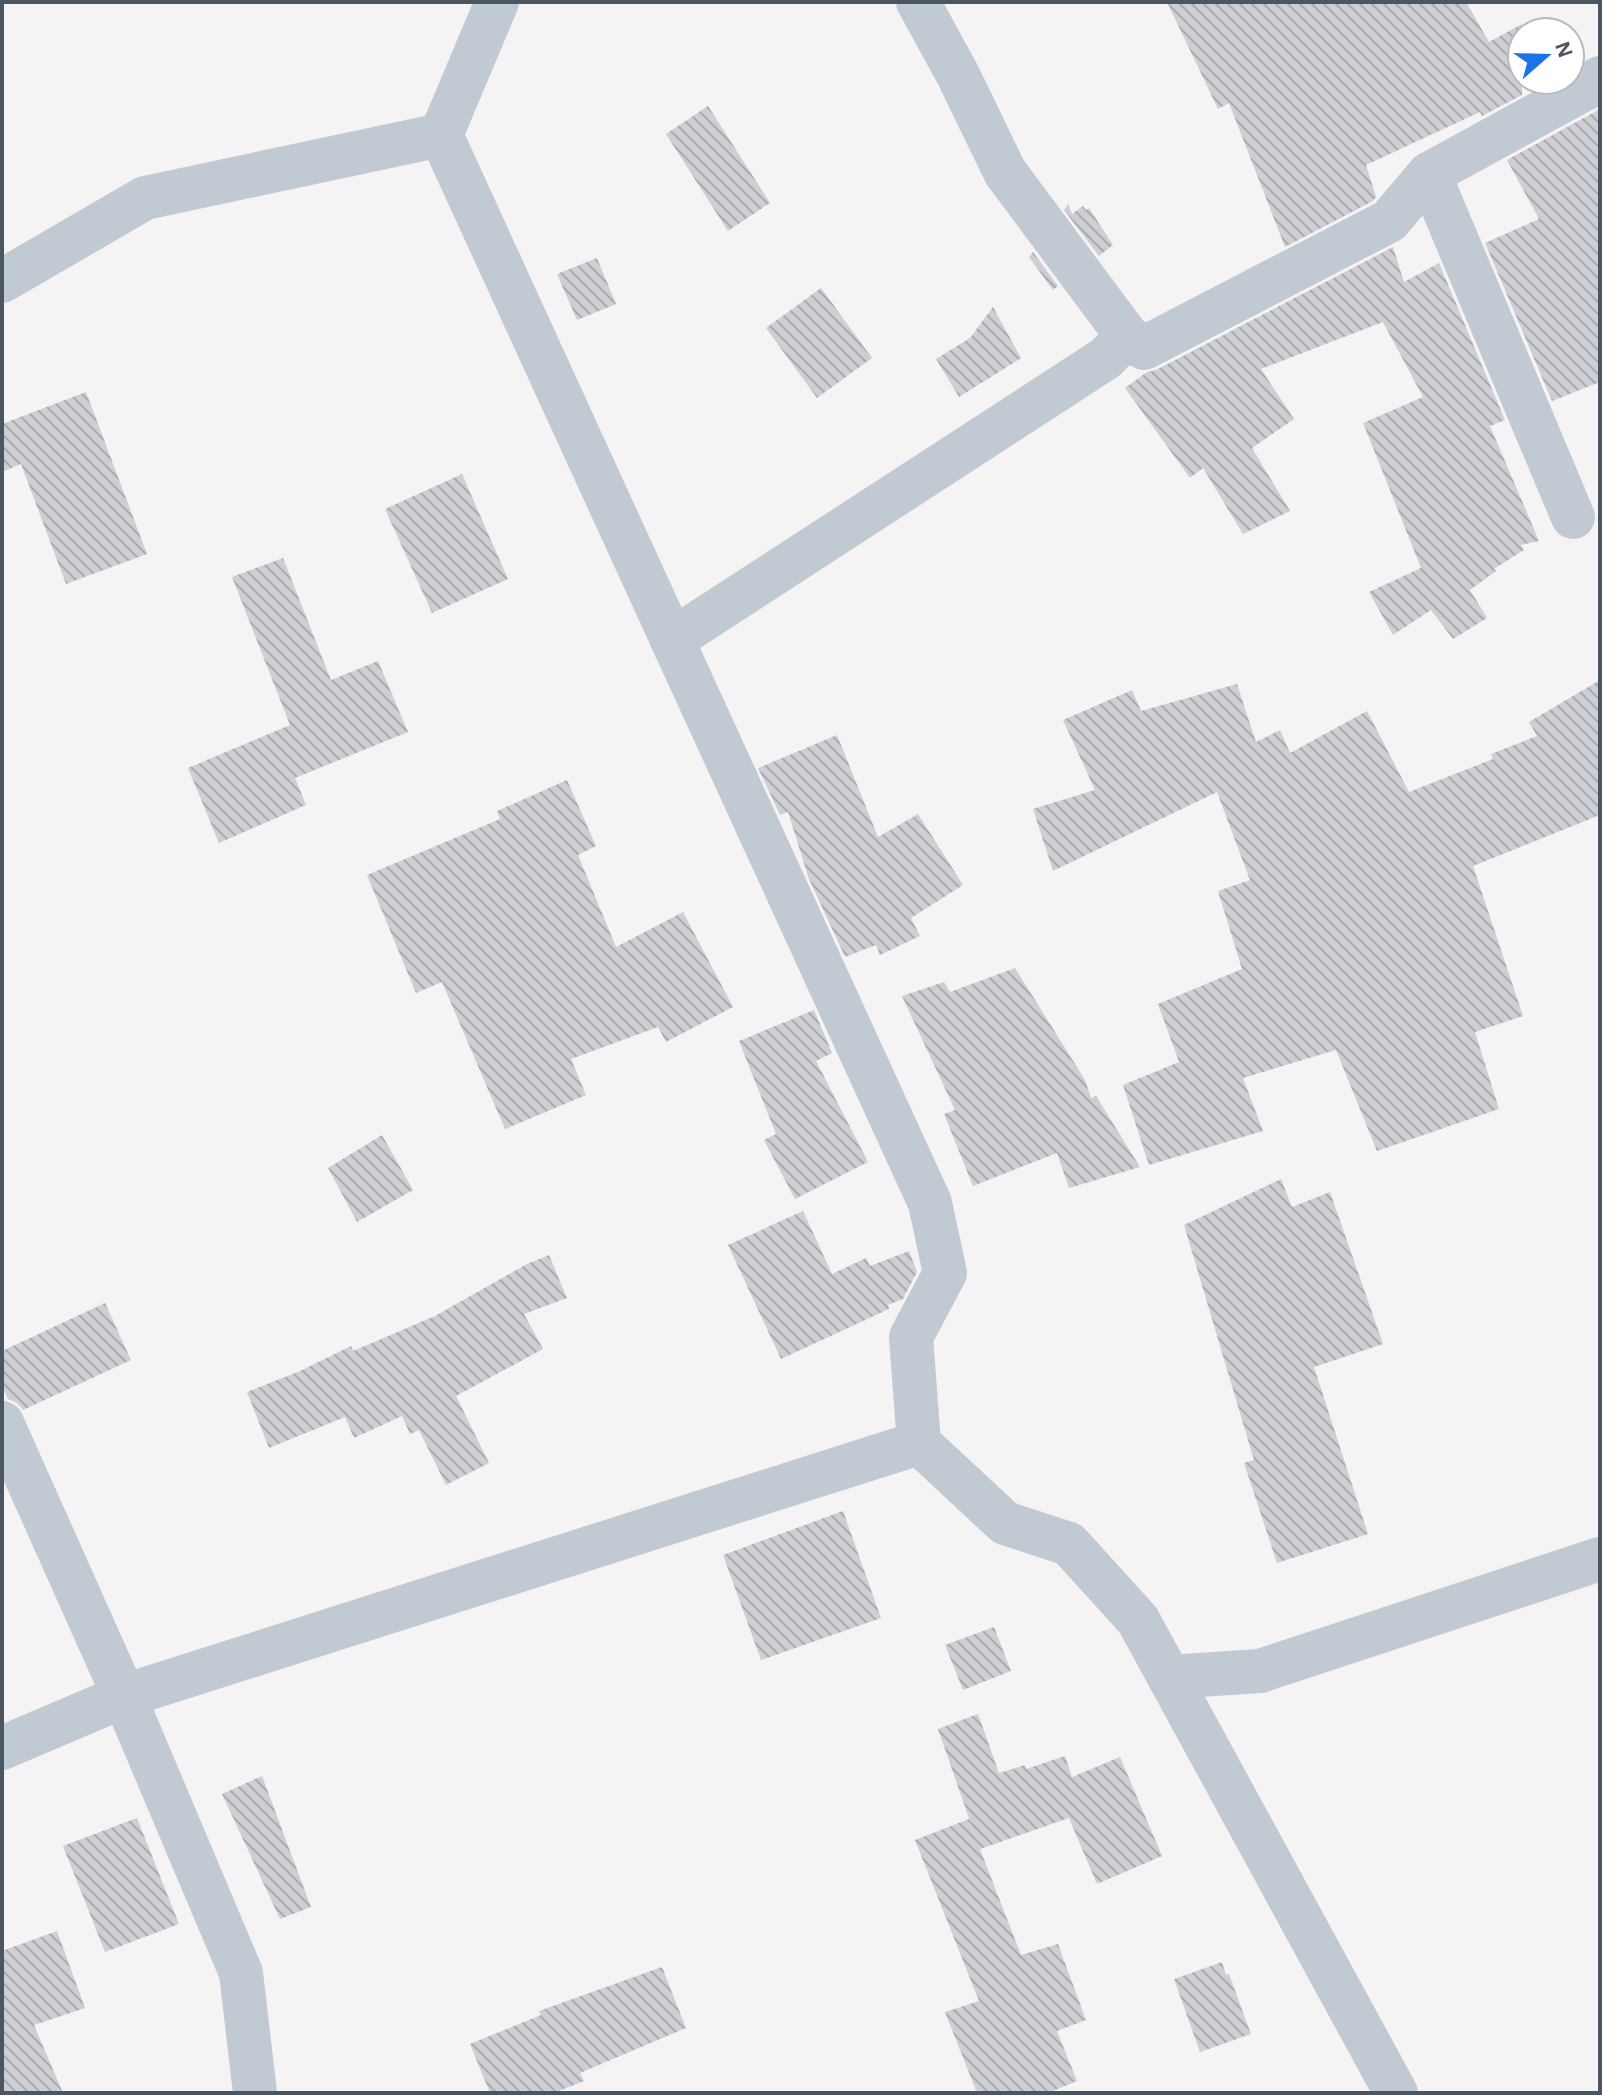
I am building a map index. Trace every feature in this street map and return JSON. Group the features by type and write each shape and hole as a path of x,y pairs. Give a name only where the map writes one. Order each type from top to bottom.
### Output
{"street":[{"path":"497,2 441,135 930,1203 945,1273 911,1337 919,1443 1005,1523 1069,1544 1138,1620 1396,2093"},
{"path":"918,2 1005,172 1127,336 1144,348 1389,221 1429,174 1600,78"},
{"path":"2,281 145,198 441,135"},
{"path":"1429,174 1573,517"},
{"path":"672,640 1106,358 1127,336"},
{"path":"2,1423 124,1696 241,1973 246,2089"},
{"path":"2,1748 124,1696 919,1443"},
{"path":"1169,1677 1260,1671 1600,1559"}],"building":[{"path":"1167,2 1466,2 1489,42 1506,33 1506,96 1520,96 1482,116 1480,112 1366,165 1376,197 1373,201 1285,247 1229,103 1218,109"},
{"path":"708,106 770,203 728,231 666,134"},
{"path":"1600,109 1600,382 1552,401 1485,243 1539,219 1507,160"},
{"path":"1068,204 1072,214 1083,206 1086,210 1089,208 1113,245 1099,256 1064,210"},
{"path":"1393,247 1404,282 1439,263 1505,420 1490,426 1539,541 1521,545 1524,550 1494,569 1496,571 1470,590 1487,618 1453,639 1431,610 1393,635 1369,592 1421,568 1363,423 1423,397 1383,322 1261,369 1294,419 1252,448 1290,511 1243,534 1203,468 1190,478 1125,388 1147,372"},
{"path":"1033,252 1058,286 1053,290 1029,257"},
{"path":"597,258 616,304 577,320 557,274"},
{"path":"821,288 872,358 817,398 766,328"},
{"path":"993,307 1021,358 959,397 936,359 970,338"},
{"path":"86,392 147,554 66,584 21,464 2,472 2,424"},
{"path":"462,474 508,579 432,613 385,509"},
{"path":"283,558 331,680 378,661 408,732 295,778 306,805 219,843 188,768 290,725 232,577"},
{"path":"1600,680 1600,815 1473,866 1523,1016 1475,1032 1499,1109 1377,1151 1336,1050 1243,1078 1263,1131 1149,1165 1123,1085 1179,1062 1158,1004 1242,969 1218,891 1250,880 1217,792 1053,871 1033,809 1095,790 1063,720 1132,690 1141,711 1237,684 1256,742 1280,730 1290,753 1367,711 1409,792 1493,759 1491,754 1537,736 1529,722"},
{"path":"837,735 878,837 918,814 963,885 911,918 920,936 880,955 876,945 845,957 809,879 788,812 780,815 758,768"},
{"path":"567,780 596,846 578,855 616,947 683,912 733,1007 666,1042 658,1027 571,1059 586,1095 505,1129 442,982 416,993 367,875 500,819 497,811"},
{"path":"1015,968 1085,1080 1091,1098 1096,1096 1140,1167 1069,1188 1057,1153 973,1186 944,1114 955,1110 902,996 944,982 950,992"},
{"path":"814,1010 832,1053 816,1061 868,1162 795,1199 764,1140 776,1134 739,1041"},
{"path":"382,1135 413,1190 357,1222 328,1168"},
{"path":"1281,1179 1292,1207 1330,1192 1383,1344 1314,1367 1368,1534 1277,1563 1244,1463 1254,1460 1184,1225"},
{"path":"803,1211 832,1274 866,1258 870,1266 909,1251 917,1272 903,1299 888,1305 889,1309 781,1359 728,1245"},
{"path":"549,1255 567,1298 524,1314 543,1349 456,1396 489,1463 446,1485 419,1430 410,1434 402,1416 354,1438 345,1417 269,1448 247,1392 351,1346 353,1351 435,1316 527,1264"},
{"path":"105,1303 131,1360 23,1410 8,1399 2,1386 2,1351"},
{"path":"843,1511 881,1618 761,1660 723,1555"},
{"path":"994,1627 1011,1671 963,1690 945,1645"},
{"path":"978,1714 999,1773 1025,1765 1026,1769 1065,1756 1072,1777 1120,1757 1162,1856 1097,1884 1069,1818 980,1849 1021,1955 1058,1944 1086,2020 1057,2031 1077,2081 1048,2093 977,2093 945,2012 979,2001 915,1840 969,1819 979,1847 938,1729"},
{"path":"262,1776 311,1907 280,1919 222,1794"},
{"path":"137,1818 179,1924 105,1952 63,1846"},
{"path":"57,1931 85,2008 34,2025 63,2093 2,2093 2,1951"},
{"path":"1222,1962 1251,2034 1200,2052 1174,1979"},
{"path":"662,1967 686,2028 580,2073 584,2081 554,2093 490,2093 470,2044 541,2015 539,2011"}]}
